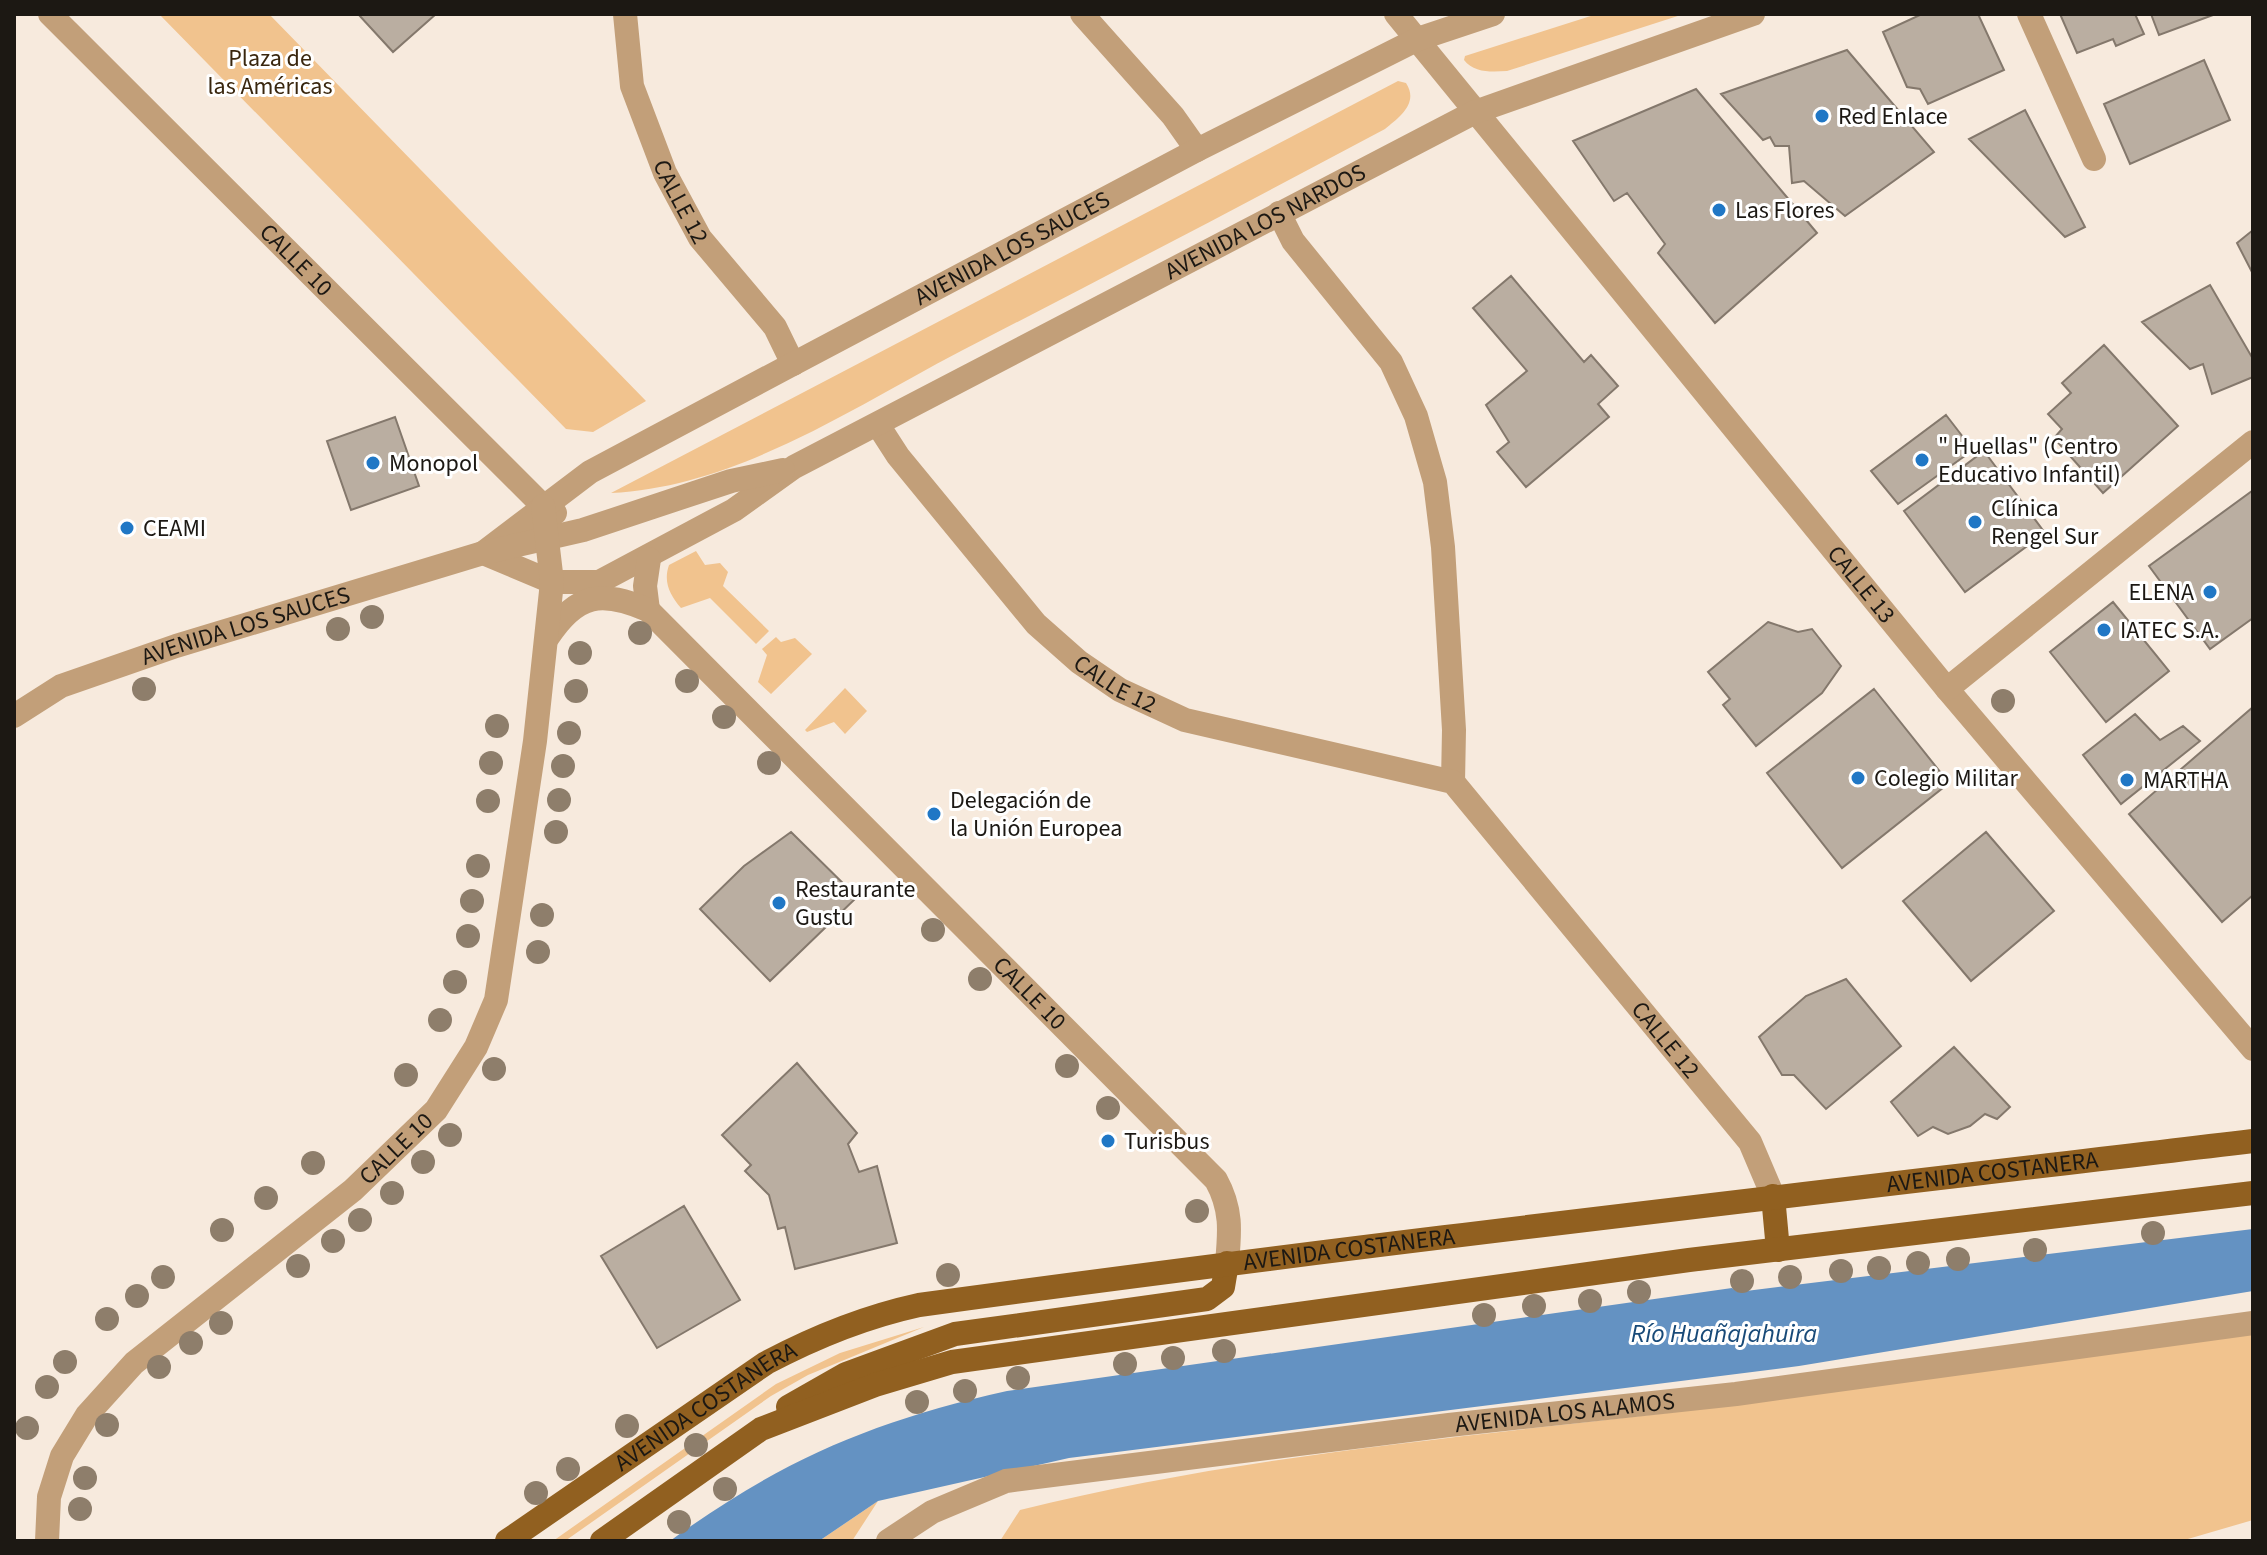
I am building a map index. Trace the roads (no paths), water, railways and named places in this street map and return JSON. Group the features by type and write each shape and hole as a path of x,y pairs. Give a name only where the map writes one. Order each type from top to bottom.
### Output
{"main road":[{"name":"AVENIDA COSTANERA","path":"507,1541 766,1363 850,1324 919,1305 1227,1263 1370,1249 1773,1196 2253,1141"},
{"name":"AVENIDA COSTANERA","path":"602,1541 761,1429 875,1385 952,1362 1778,1250 2253,1193"},
{"path":"1773,1196 1778,1250"},
{"path":"761,1429 798,1399 846,1374 955,1334 1207,1299 1223,1287 1227,1263"}],"street":[{"name":"CALLE 10","path":"50,14 543,506 583,530"},
{"name":"CALLE 12","path":"625,14 632,86 665,173 700,238 775,327 793,364"},
{"path":"1082,14 1173,116 1197,150"},
{"path":"1396,14 1418,39"},
{"name":"AVENIDA LOS SAUCES","path":"483,553 590,472 1197,150 1418,39 1493,14"},
{"name":"AVENIDA LOS NARDOS","path":"794,467 1475,112 1753,14"},
{"path":"2029,14 2094,159"},
{"name":"CALLE 13","path":"1418,39 1947,689 2253,1049"},
{"path":"1279,213 1293,241 1391,362 1416,416 1435,482 1443,547 1454,730 1453,782"},
{"name":"CALLE 12","path":"878,425 898,456 1036,624 1079,662 1120,690 1185,720 1453,782 1750,1142 1773,1196"},
{"path":"1947,689 2253,442"},
{"name":"AVENIDA LOS SAUCES","path":"14,716 75,681 176,646 483,553 583,530 731,481 794,467"},
{"path":"483,553 552,582 599,582 649,559 734,510 794,467"},
{"name":"CALLE 10","path":"47,1541 49,1497 62,1456 87,1415 134,1363 353,1190 436,1110 476,1047 496,1000 546,639 552,582 543,506"},
{"path":"648,610 645,586 649,559"},
{"path":"546,639 577,604 600,596 624,599 648,610"},
{"name":"CALLE 10","path":"648,610 1216,1180 1228,1201 1231,1226 1227,1263"},
{"name":"AVENIDA LOS ALAMOS","path":"888,1541 932,1512 1006,1481 1449,1425 1752,1392 2253,1323"}],"water":[{"name":"Río Huañajahuira","path":"2253,1229 2253,1291 1799,1366 1069,1458 878,1501 819,1541 670,1541 751,1488 830,1447 913,1416 1007,1391 1732,1288 1738,1292"}],"place":[{"name":"Red Enlace","path":"1822,116"},
{"name":"Las Flores","path":"1719,210"},
{"name":"\" Huellas\" (Centro Educativo Infantil)","path":"1922,460"},
{"name":"Monopol","path":"373,463"},
{"name":"Clínica Rengel Sur","path":"1975,522"},
{"name":"CEAMI","path":"127,528"},
{"name":"ELENA","path":"2210,592"},
{"name":"IATEC S.A.","path":"2104,630"},
{"name":"Colegio Militar","path":"1858,778"},
{"name":"MARTHA","path":"2127,780"},
{"name":"Delegación de la Unión Europea","path":"934,814"},
{"name":"Restaurante Gustu","path":"779,903"},
{"name":"Turisbus","path":"1108,1141"}],"park label":[{"name":"Plaza de las Américas","path":"270,72"}]}
